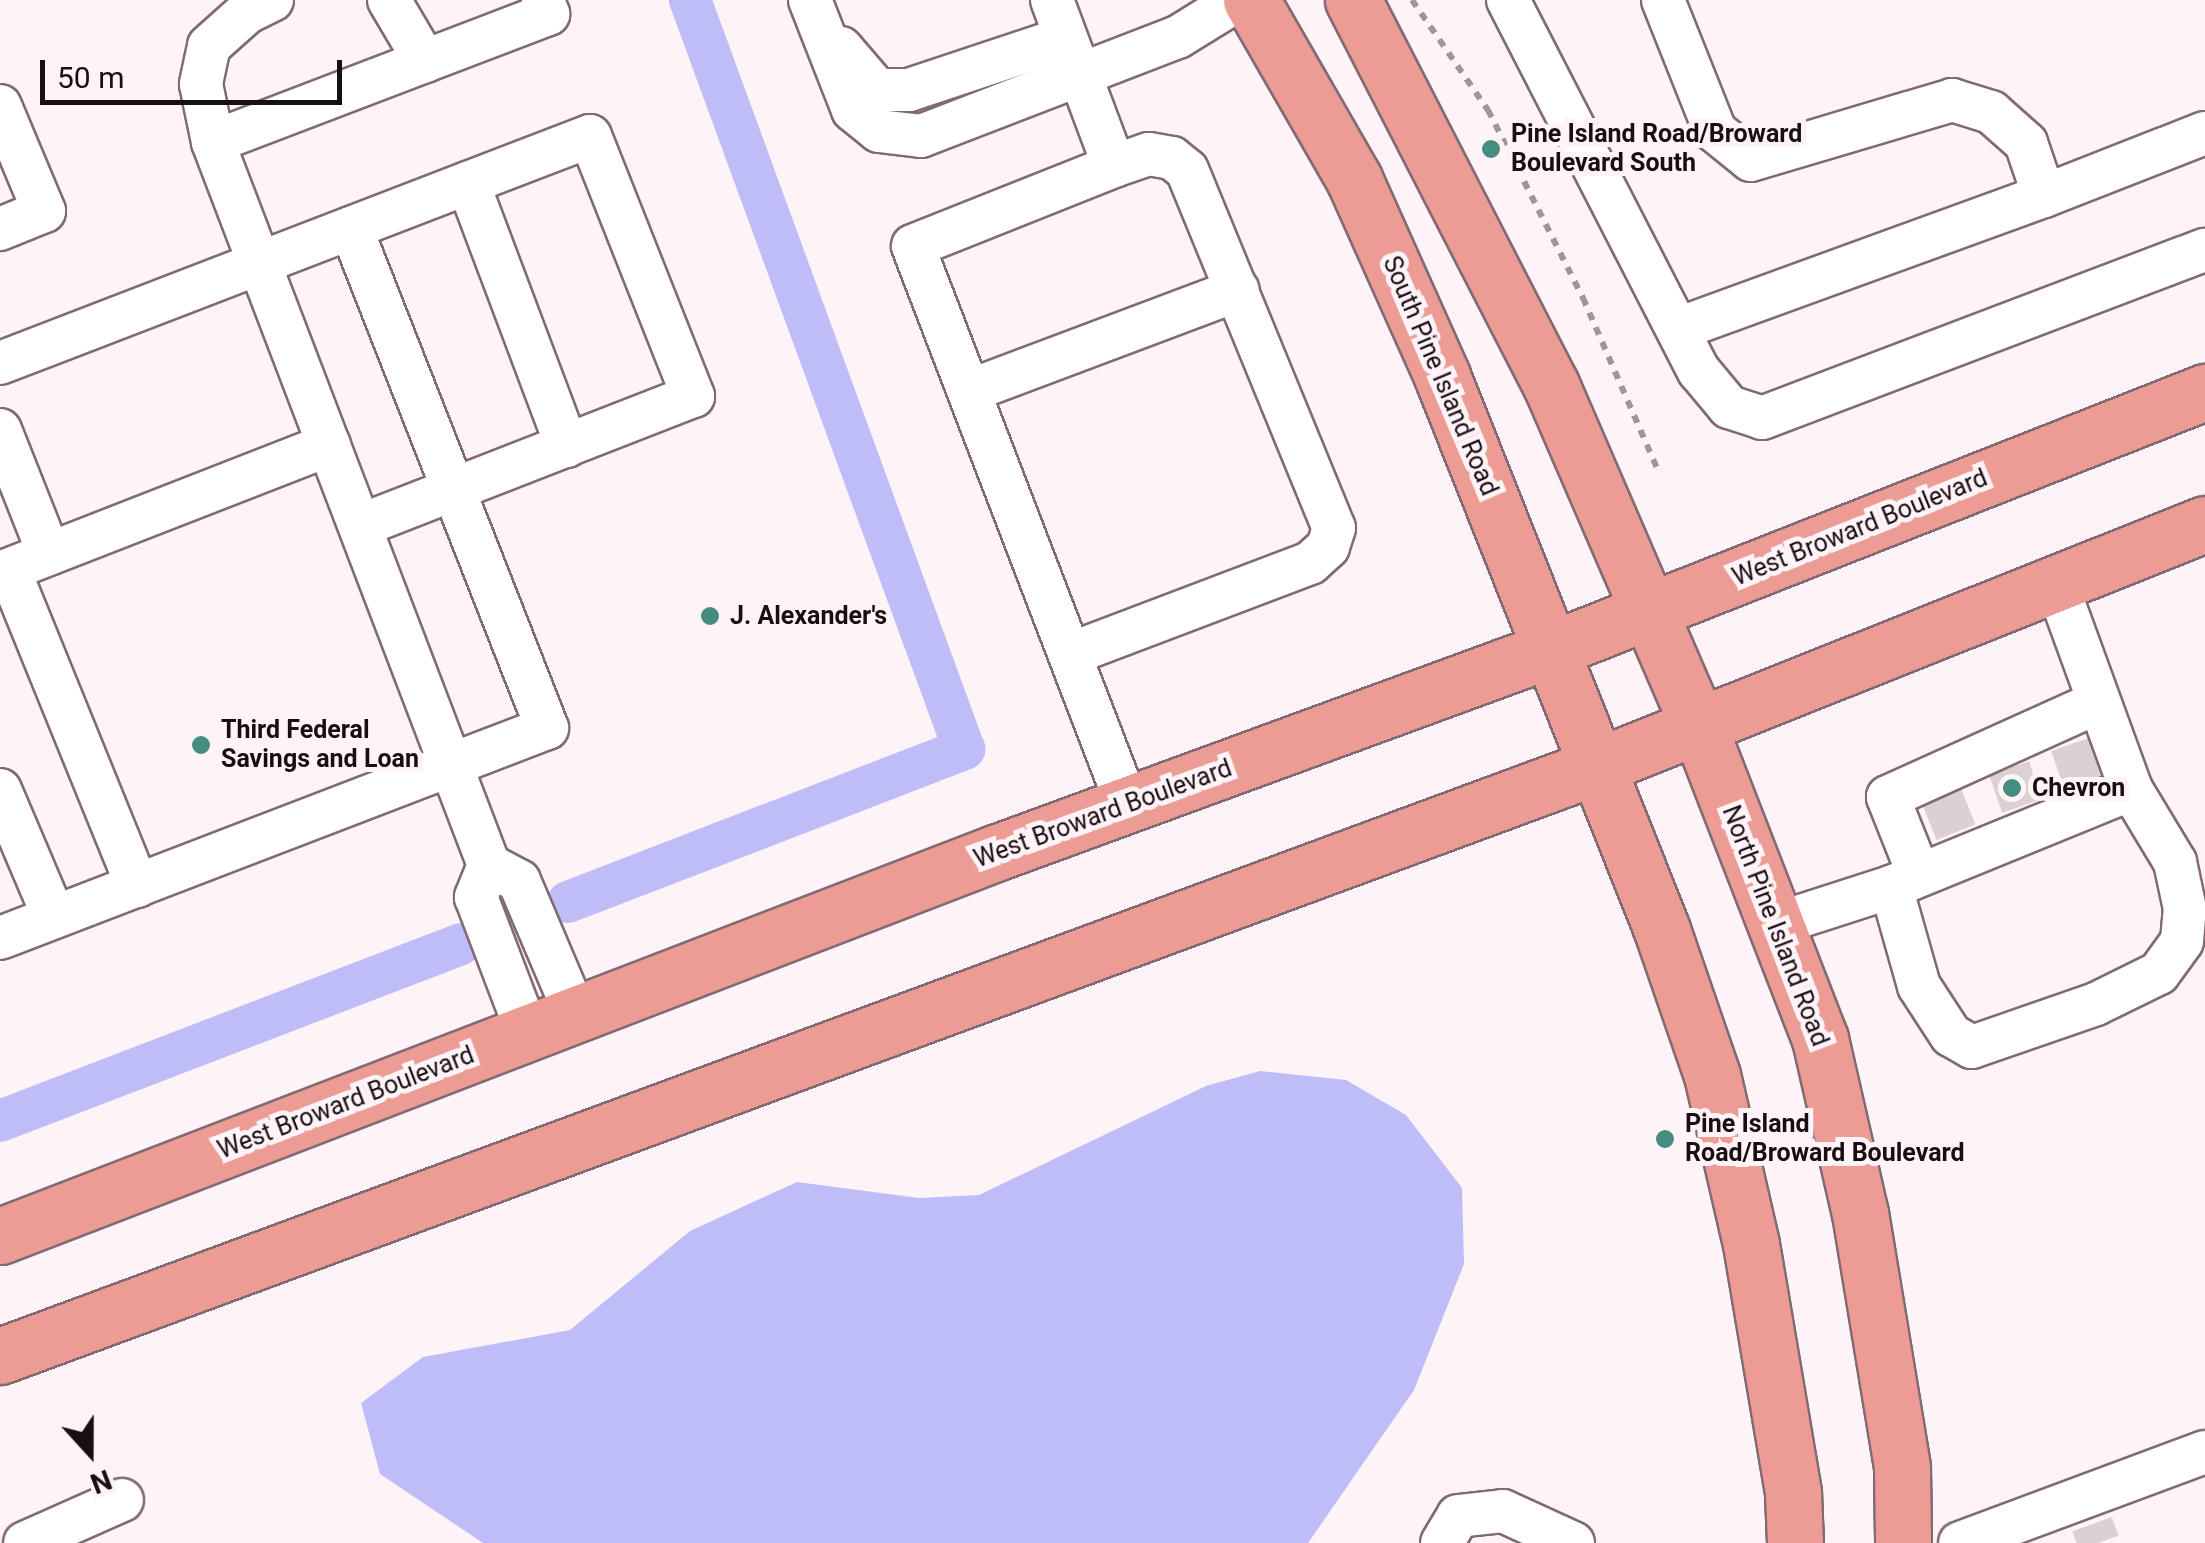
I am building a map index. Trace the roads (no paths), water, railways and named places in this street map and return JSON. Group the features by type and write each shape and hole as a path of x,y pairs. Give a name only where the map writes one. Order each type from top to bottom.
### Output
{"main road":[{"name":"South Pine Island Road","path":"1251,0 1354,179 1555,648 1600,765"},
{"path":"1353,0 1551,385 1699,727"},
{"name":"West Broward Boulevard","path":"0,1236 1128,804 1555,648 2205,392"},
{"path":"0,1356 1600,765 2205,524"},
{"name":"North Pine Island Road","path":"1699,727 1820,1039 1860,1212 1902,1468 1903,1543"},
{"path":"1600,765 1712,1075 1750,1244 1793,1493 1795,1543"}],"lane":[{"path":"272,0 248,12 209,46 201,84 213,142 488,865 519,881 552,1024"},
{"path":"388,0 425,61"},
{"path":"213,142 548,14 543,0"},
{"path":"811,3 853,110 879,131 921,136 1065,37 1178,37 1238,0"},
{"path":"1508,0 1700,371 1730,407 1762,418 2205,250"},
{"path":"1663,0 1715,132 1751,160 1952,100 1991,112 2026,143 2044,196"},
{"path":"1065,37 1114,166"},
{"path":"0,106 44,211 0,229"},
{"path":"1678,329 2205,133"},
{"path":"0,363 590,136 694,396 360,526"},
{"path":"1070,654 1310,563 1328,547 1334,528 1188,170 1172,158 1149,154 913,246 1070,654 1128,804"},
{"path":"468,183 567,446"},
{"path":"0,938 546,728 351,228"},
{"path":"969,391 1238,290"},
{"path":"0,430 49,554"},
{"path":"137,886 5,572 329,445"},
{"path":"2056,583 2081,750 2132,789 2174,862 2185,909 2182,941 2159,972 2096,1004 1972,1046 1950,1035 1918,986 1905,881 1888,796 1949,815 2015,787 2081,750"},
{"path":"1776,924 1905,881 1949,815 2015,787 2081,750"},
{"path":"2081,750 2132,789"},
{"path":"0,790 54,917"},
{"path":"1960,1543 2087,1511 2205,1452"},
{"path":"26,1543 122,1500"},
{"path":"1442,1543 1458,1516 1503,1511 1572,1543"}],"water":[{"path":"1260,1071 1346,1080 1406,1115 1462,1188 1464,1264 1414,1390 1308,1543 483,1543 380,1474 361,1403 423,1357 570,1330 690,1231 797,1182 919,1198 979,1195 1206,1086"}],"waterway":[{"path":"568,902 964,749 690,0"},
{"path":"0,1121 460,944"}],"tunnel":[{"path":"2071,744 2084,782"},
{"path":"2009,768 2022,806"},
{"path":"1941,795 1956,832"},
{"path":"2092,1524 2099,1543"}],"place":[{"name":"Pine Island Road/Broward Boulevard South","path":"1491,149"},
{"name":"J. Alexander's","path":"710,616"},
{"name":"Third Federal Savings and Loan","path":"201,745"},
{"name":"Chevron","path":"2012,788"},
{"name":"Pine Island Road/Broward Boulevard","path":"1665,1139"}]}
